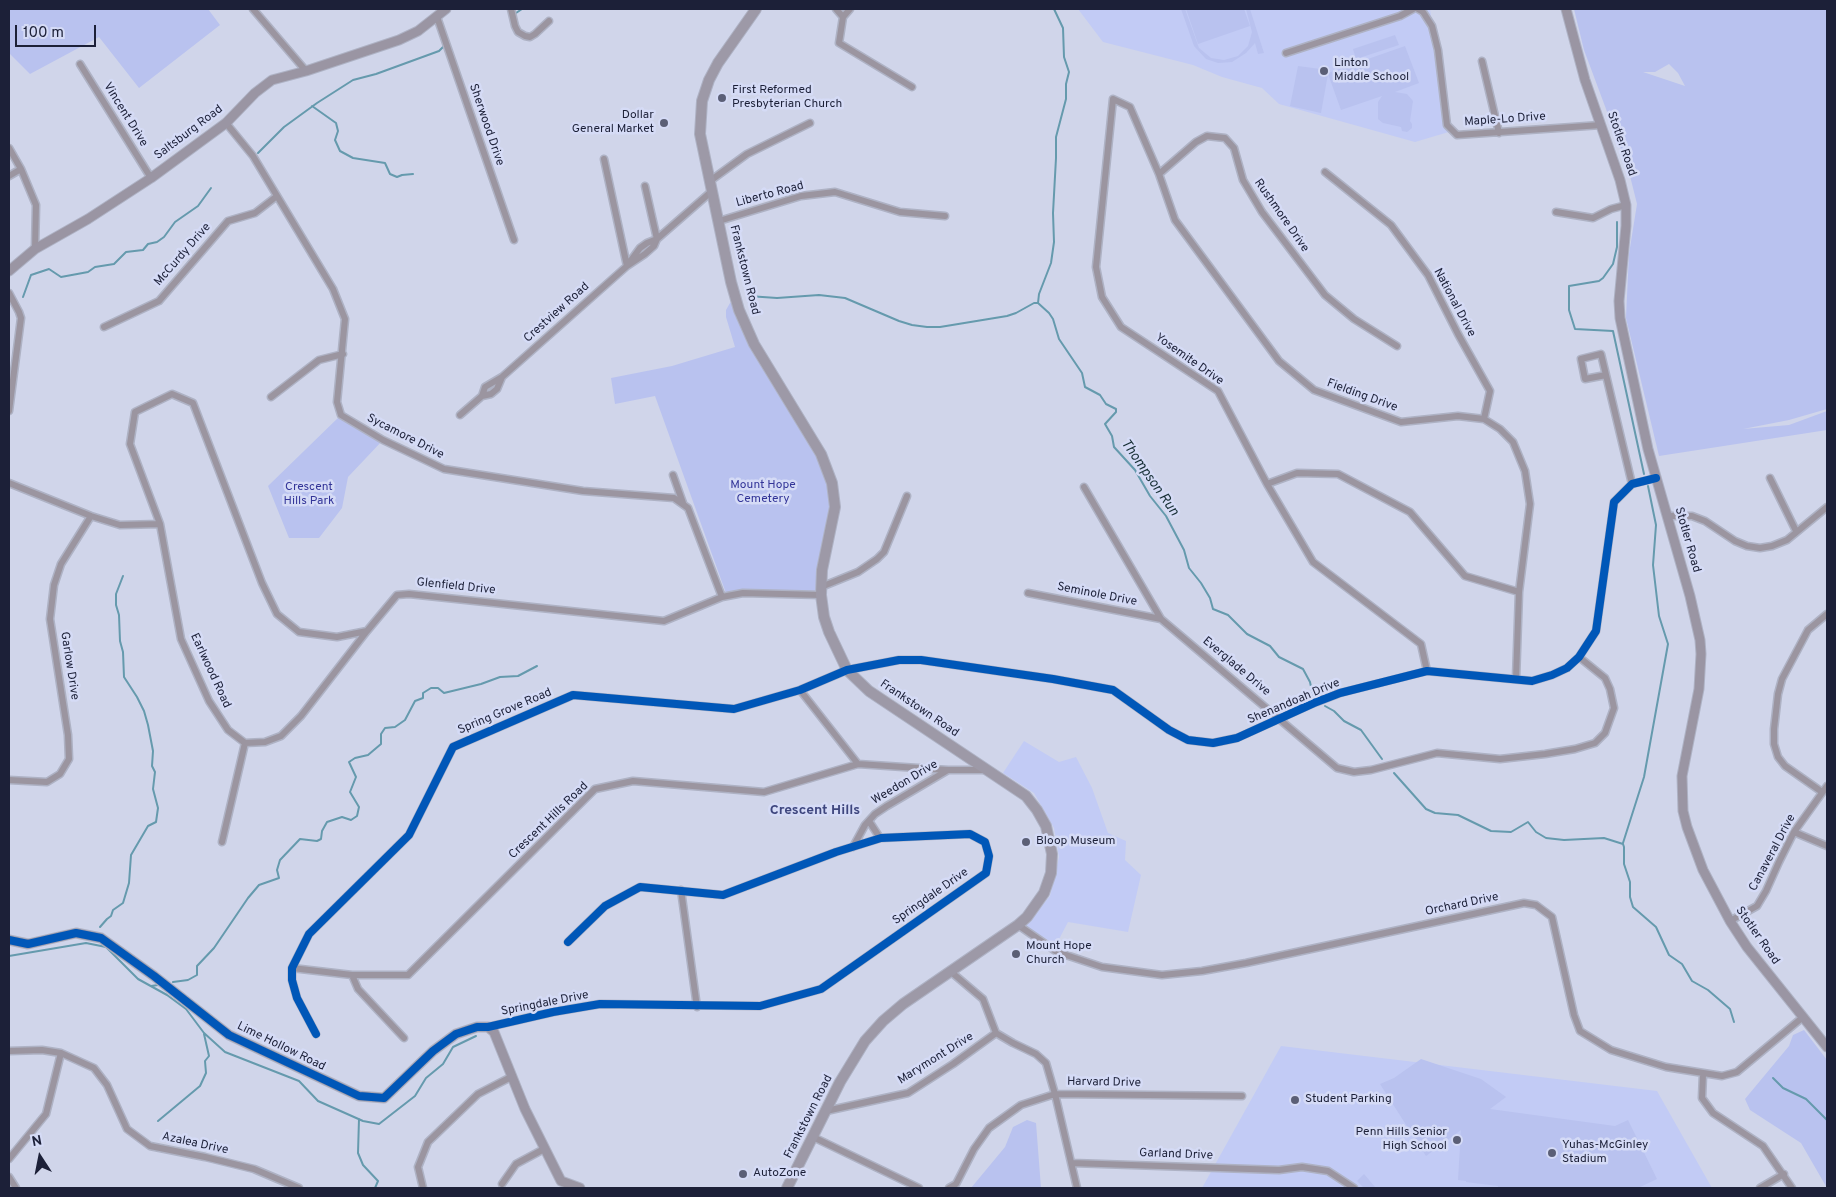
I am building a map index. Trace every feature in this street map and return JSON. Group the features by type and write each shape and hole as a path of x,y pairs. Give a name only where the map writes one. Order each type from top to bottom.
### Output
{"main road":[{"name":"Frankstown Road","path":"756,9 709,80 701,112 700,134 735,296 754,344 818,449 830,474 835,506 822,570 821,591 824,617 829,632 847,670 870,692 1018,790 1032,803 1046,826 1052,846 1051,870 1044,893 1034,910 1018,925 903,1004 873,1032 849,1065 787,1188"}],"street":[{"path":"253,9 306,71"},
{"name":"Saltsburg Road","path":"9,271 35,249 88,219 151,178 226,123 272,80 306,71 399,40 418,31 446,9"},
{"path":"511,9 518,32 525,36 530,37 535,34 549,21"},
{"path":"836,9 843,17"},
{"path":"850,9 843,17 839,43 912,87"},
{"path":"1286,53 1400,16 1413,9"},
{"name":"Maple-Lo Drive","path":"1418,9 1423,12 1432,26 1438,50 1444,110 1448,126 1457,135 1601,125"},
{"name":"Stotler Road","path":"1566,9 1585,80 1620,180 1626,205 1625,244 1619,301 1620,318 1656,478 1695,613 1701,654 1699,689 1682,776 1683,812 1696,855 1730,921 1747,947 1827,1047"},
{"name":"Sherwood Drive","path":"437,17 514,240"},
{"path":"1482,61 1499,132"},
{"name":"Vincent Drive","path":"80,64 151,178"},
{"name":"Fielding Drive","path":"1113,98 1130,107 1159,174 1175,220 1279,361 1314,390 1400,422 1458,416 1484,419 1500,429 1513,442 1525,471 1530,504 1519,592 1516,679"},
{"name":"Yosemite Drive","path":"1113,98 1096,267 1102,297 1121,327 1218,391 1267,484 1313,562 1422,644 1427,671"},
{"name":"Sycamore Drive","path":"226,123 253,156 333,289 345,319 338,402 341,415 378,437 444,469 583,491 674,498 683,503"},
{"name":"Crestview Road","path":"460,415 482,396 492,394 497,389 502,377 627,266 640,248 647,242 657,238 747,154 810,123"},
{"name":"Rushmore Drive","path":"1159,174 1196,142 1207,136 1225,138 1234,148 1243,180 1262,212 1325,295 1354,319 1397,346"},
{"path":"9,148 21,169 36,205 35,249"},
{"path":"604,159 627,266"},
{"path":"9,176 21,169"},
{"name":"National Drive","path":"1325,172 1391,225 1428,275 1490,392 1484,419"},
{"path":"645,186 657,238"},
{"name":"Liberto Road","path":"719,221 801,196 834,192 900,212 945,216"},
{"name":"McCurdy Drive","path":"104,327 159,301 228,222 255,212 277,196"},
{"path":"1556,212 1593,218 1611,209 1626,205"},
{"path":"9,293 21,318 9,411"},
{"path":"271,397 319,360 343,354"},
{"path":"1606,374 1585,379 1581,359 1601,354 1606,374 1632,484 1656,478"},
{"path":"9,483 92,516 120,524 160,524 130,444 135,412 172,394 193,403 262,583 277,614 299,632 337,637 367,631"},
{"path":"1267,484 1297,473 1338,474 1410,512 1465,576 1519,592"},
{"path":"672,475 683,503 688,508 722,597"},
{"path":"1770,478 1796,532"},
{"name":"Shenandoah Drive","path":"847,670 899,660 921,660 1053,679 1112,690 1169,730 1188,740 1213,743 1237,738 1340,693 1427,671 1532,680 1552,676 1567,668 1579,657 1596,631 1614,502 1632,484"},
{"name":"Everglade Drive","path":"1084,486 1161,619 1337,768 1354,772 1371,770 1437,753 1500,759 1546,754 1575,749 1594,743 1605,733 1614,708 1610,689 1605,678 1579,657"},
{"path":"821,591 877,560 884,552 908,496"},
{"path":"1667,516 1692,516 1705,520 1735,541 1747,546 1760,548 1787,540 1827,506"},
{"name":"Garlow Drive","path":"9,780 47,782 60,774 69,760 68,735 50,619 54,586 61,564 92,516"},
{"name":"Earlwood Road","path":"160,524 181,638 209,701 228,730 246,742"},
{"name":"Glenfield Drive","path":"367,631 397,595 409,594 664,621 722,597 742,593 821,591"},
{"name":"Seminole Drive","path":"1028,593 1161,619"},
{"path":"1822,792 1786,766 1778,757 1774,744 1774,729 1778,694 1782,680 1808,630 1827,614"},
{"path":"222,842 246,742 264,742 281,736 301,716 367,631"},
{"name":"Spring Grove Road","path":"292,968 309,934 409,835 453,747 573,695 734,710 800,690 847,670"},
{"path":"800,690 858,764"},
{"name":"Crescent Hills Road","path":"292,968 352,975 408,975 595,789 633,781 764,792 858,764 948,770"},
{"name":"Weedon Drive","path":"852,847 869,821 887,806 948,770 987,770"},
{"name":"Canaveral Drive","path":"1730,921 1757,906 1794,832 1827,786"},
{"path":"869,821 880,838"},
{"path":"1794,832 1827,846"},
{"name":"Springdale Drive","path":"488,1027 553,1012 600,1004 697,1007 760,1006 821,988 986,872 989,856 985,842 970,834 880,838 836,852 723,895 640,887 605,906 568,942"},
{"path":"681,890 697,1007"},
{"name":"Orchard Drive","path":"1018,925 1057,952 1102,967 1162,975 1202,972 1524,903 1536,905 1552,917 1574,1015 1580,1031 1611,1050 1666,1067 1722,1076 1737,1072 1803,1016"},
{"name":"Lime Hollow Road","path":"9,940 28,944 76,933 101,938 154,976 229,1035 359,1096 384,1098 432,1051 456,1034 477,1027 488,1027"},
{"path":"292,968 292,980 297,998 316,1034"},
{"path":"950,971 983,999 996,1032 1036,1054 1046,1063 1056,1094 1077,1188"},
{"path":"352,975 358,989 404,1038"},
{"path":"488,1027 494,1032 511,1077 544,1150 561,1180 580,1188"},
{"name":"Marymont Drive","path":"826,1111 908,1093 953,1064 996,1032"},
{"name":"Azalea Drive","path":"9,1051 42,1050 61,1053 94,1068 107,1085 127,1129 150,1146 205,1156 254,1170 299,1188"},
{"path":"9,1159 46,1114 61,1053"},
{"path":"1703,1074 1702,1098 1713,1113 1763,1146 1792,1188"},
{"path":"423,1188 418,1167 428,1142 478,1094 511,1077"},
{"name":"Harvard Drive","path":"949,1188 956,1184 974,1149 988,1128 1021,1105 1056,1094 1242,1096"},
{"path":"813,1137 919,1188"},
{"path":"502,1184 516,1164 544,1150"},
{"name":"Garland Drive","path":"1072,1163 1280,1170 1302,1167 1328,1171 1354,1188"},
{"path":"1760,1188 1784,1174"},
{"path":"9,1177 16,1188"}],"shaded area":[{"name":"Linton Middle School","path":"1078,9 1430,9 1444,110 1452,131 1415,142 1279,104 1262,88 1222,77 1193,65 1103,42"},
{"path":"1024,741 1059,762 1076,757 1092,788 1108,833 1126,841 1125,860 1141,875 1128,932 1068,922 1056,945 1025,926 1050,896 1059,857 1054,828 1034,793 1003,773"},
{"name":"Penn Hills Senior High School","path":"1281,1046 1657,1091 1712,1188 1202,1188"}],"green space":[{"path":"9,9 208,9 220,25 139,88 99,37 30,74 9,53"},
{"path":"1181,9 1185,9 1199,48 1211,58 1224,60 1238,56 1248,46 1252,32 1246,9 1250,9 1264,53 1258,54 1255,43 1246,53 1232,62 1218,63 1206,59 1194,46"},
{"path":"1186,9 1244,9 1250,26 1198,44"},
{"path":"1574,9 1827,9 1827,409 1789,420 1743,429 1789,425 1827,411 1827,430 1659,456 1626,318 1629,254 1637,204 1628,168 1584,50","holes":["1669,64 1678,73 1685,86 1643,72 1655,72"]},
{"path":"1395,35 1399,45 1356,59 1353,49"},
{"path":"1405,46 1419,83 1395,92 1407,94 1413,101 1410,121 1412,128 1407,132 1402,131 1401,127 1383,123 1378,119 1378,102 1382,96 1341,110 1328,74 1321,113 1290,106 1298,66 1328,70 1328,73"},
{"name":"Mount Hope Cemetery","path":"736,299 739,310 813,439 834,496 821,595 727,596 655,396 615,404 611,378 672,366 735,347 726,317 726,310 730,303"},
{"name":"Crescent Hills Park","path":"341,415 383,440 348,477 342,508 319,538 289,538 268,486"},
{"path":"1804,1030 1827,1060 1827,1188 1801,1143 1750,1110 1745,1099 1789,1046 1793,1035"},
{"name":"Yuhas-McGinley Stadium","path":"1421,1059 1481,1079 1506,1097 1490,1109 1615,1126 1628,1120 1657,1179 1638,1188 1498,1188 1498,1186 1458,1180 1461,1130 1426,1156 1380,1084 1394,1078"},
{"path":"1027,1120 1036,1123 1041,1188 971,1188 1005,1147 1013,1127"},
{"path":"1364,1174 1375,1187 1364,1188 1357,1181"}],"waterway":[{"path":"516,13 522,9"},
{"name":"Thompson Run","path":"1054,9 1063,28 1064,57 1069,72 1066,84 1066,99 1056,137 1053,213 1054,242 1051,263 1039,294 1038,303 1053,319 1059,339 1082,373 1085,387 1100,395 1106,404 1116,409 1116,412 1105,424 1112,436 1114,447 1135,470 1150,496 1166,516 1184,550 1189,568 1210,598 1213,609 1228,615 1247,634 1270,646 1279,657 1303,669 1310,682 1313,696"},
{"path":"258,153 284,127 353,80 376,74 439,51 444,46"},
{"path":"312,106 336,123 338,131 335,140 340,151 353,158 385,163 390,174 397,177 413,174"},
{"path":"23,297 31,275 49,269 61,277 88,272 95,267 114,264 126,252 143,250 148,244 157,242 164,237 175,222 198,206 211,188"},
{"path":"1617,222 1617,247 1613,264 1599,281 1569,286 1569,310 1575,329 1613,331 1644,474"},
{"path":"748,296 777,298 819,295 845,298 899,321 927,327 940,327 1007,316 1034,303 1038,303"},
{"path":"1623,843 1644,777 1668,644 1659,616 1653,565 1656,525 1648,486"},
{"path":"100,927 111,916 113,910 123,903 129,883 131,855 148,826 156,822 158,808 153,789 155,772 152,766 153,751 148,725 144,711 124,677 119,615 116,605 116,594 123,576"},
{"path":"173,982 188,980 197,975 197,966 214,948 248,898 259,885 279,878 277,870 280,860 300,839 317,841 321,839 322,831 327,822 342,817 351,820 357,816 359,807 350,792 356,777 349,762 355,758 368,755 381,744 381,734 385,728 395,727 405,720 415,701 423,698 423,693 431,688 438,688 444,693 481,684 500,677 518,676 537,666"},
{"name":"Thompson Run","path":"1325,706 1334,711 1344,721 1361,730 1382,759"},
{"name":"Thompson Run","path":"1394,773 1426,809 1435,813 1458,815 1491,831 1511,832 1528,822 1536,832 1546,838 1564,840 1604,838 1623,844 1624,864 1630,882 1630,897 1633,907 1656,927 1669,955 1682,964 1692,981 1708,990 1730,1009 1734,1022"},
{"path":"9,956 86,943 106,947 138,979 167,995 186,1009 204,1033 225,1052 299,1081 318,1101 363,1121 379,1124 415,1096 426,1078 443,1064 453,1047 476,1036"},
{"path":"151,986 158,985"},
{"path":"158,1121 200,1086 206,1073 205,1061 209,1056 204,1034"},
{"name":"Thompson Run","path":"1773,1078 1783,1088 1806,1099 1827,1120"},
{"path":"359,1119 358,1153 363,1165 378,1181 375,1188"}],"cycle path":[{"path":"316,1034 297,998 292,980 292,968 309,934 409,835 453,747 573,695 734,709 800,690 847,670 899,660 921,660 1053,679 1113,690 1169,730 1188,740 1213,743 1237,738 1340,693 1427,671 1532,681 1567,668 1579,657 1596,631 1614,502 1632,484 1656,478"},
{"path":"9,940 28,944 76,933 101,938 154,976 229,1035 359,1096 384,1098 433,1051 456,1034 477,1027 488,1027 553,1012 600,1004 760,1006 821,989 986,873 989,856 985,842 970,834 881,838 836,852 723,895 640,887 605,906 568,942"}],"place":[{"name":"Linton Middle School","path":"1324,71"},
{"name":"First Reformed Presbyterian Church","path":"722,98"},
{"name":"Dollar General Market","path":"664,123"},
{"name":"Bloop Museum","path":"1026,842"},
{"name":"Mount Hope Church","path":"1016,954"},
{"name":"Student Parking","path":"1295,1100"},
{"name":"Penn Hills Senior High School","path":"1457,1140"},
{"name":"Yuhas-McGinley Stadium","path":"1552,1153"},
{"name":"AutoZone","path":"743,1174"}],"district":[{"name":"Crescent Hills","path":"815,811"}]}
